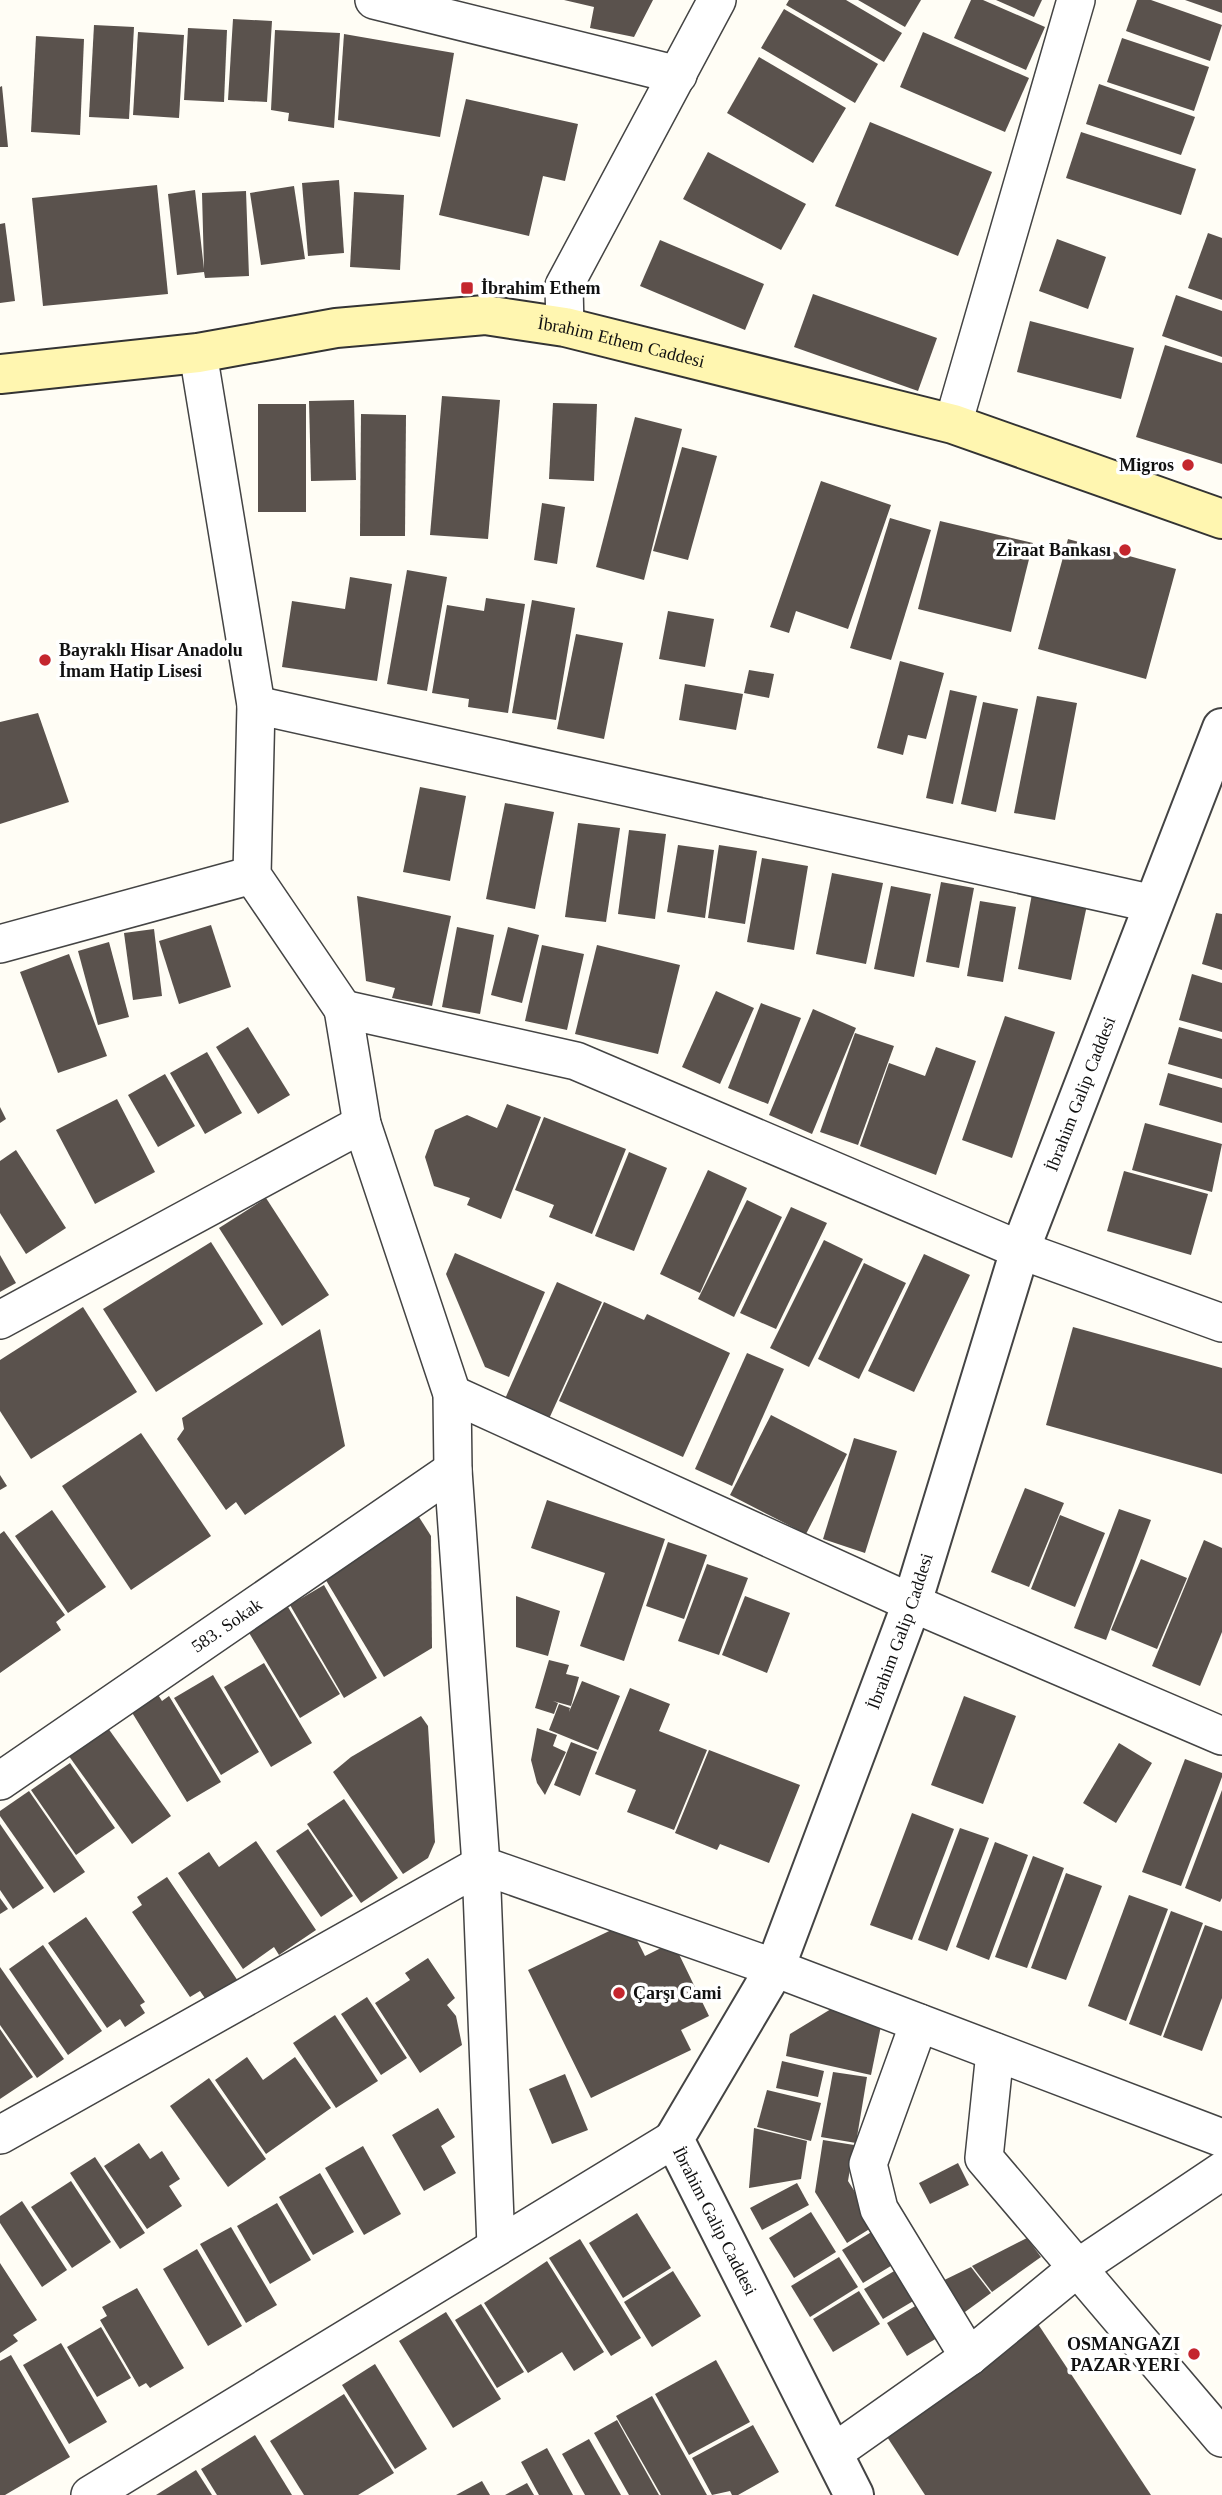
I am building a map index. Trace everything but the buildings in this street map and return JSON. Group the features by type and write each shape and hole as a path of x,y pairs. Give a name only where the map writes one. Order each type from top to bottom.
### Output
{"main road":[{"name":"İbrahim Ethem Caddesi","path":"0,374 198,352 336,328 485,315 565,327 953,424 1222,519"}],"street":[{"path":"374,0 678,75"},
{"path":"565,327 564,286 717,0"},
{"path":"953,424 1076,0"},
{"path":"198,352 256,705 252,875 344,1009 362,1124 452,1395 453,1470 481,1865 496,2246"},
{"path":"256,705 1154,904"},
{"name":"İbrahim Galip Caddesi","path":"854,2495 674,2140 775,1968 912,1603 1020,1250 1222,729"},
{"path":"0,944 252,875"},
{"path":"344,1009 576,1061 1020,1250 1222,1322"},
{"path":"0,1321 362,1124"},
{"path":"452,1395 912,1603 1222,1737"},
{"name":"583. Sokak","path":"0,1781 453,1470"},
{"path":"0,2135 481,1865 775,1968 1222,2138"},
{"path":"919,2023 868,2164 879,2209 968,2357"},
{"path":"995,2052 984,2158 1222,2438"},
{"path":"90,2495 674,2140"},
{"path":"833,2453 968,2357 1076,2269 1222,2171"}],"place":[{"name":"İbrahim Ethem","path":"467,288"},
{"name":"Migros","path":"1188,465"},
{"name":"Ziraat Bankası","path":"1125,550"},
{"name":"Bayraklı Hisar Anadolu İmam Hatip Lisesi","path":"45,660"},
{"name":"Çarşı Cami","path":"619,1993"},
{"name":"OSMANGAZI PAZAR YERI","path":"1194,2354"}]}
